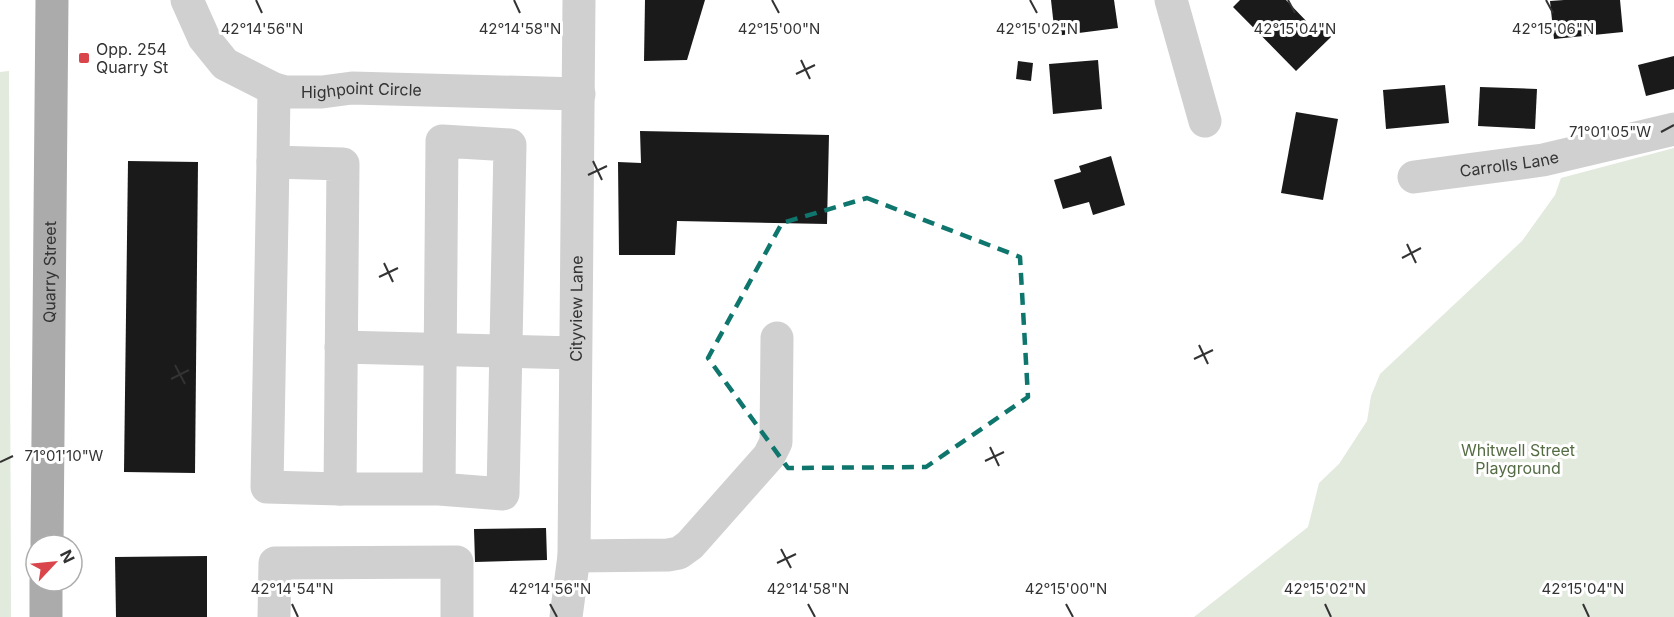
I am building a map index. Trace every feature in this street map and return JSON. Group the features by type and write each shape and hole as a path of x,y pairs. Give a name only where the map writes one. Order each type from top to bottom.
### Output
{"main road":[{"name":"Quarry Street","path":"47,533 51,0"},
{"path":"46,593 46,617"}],"street":[{"name":"Highpoint Circle","path":"187,0 204,38 225,64 274,89 285,92 322,92 352,88 579,94"},
{"name":"Cityview Lane","path":"566,617 574,556 579,0"},
{"path":"1171,0 1205,121"},
{"path":"274,89 267,487 439,489 503,494 510,145 442,141 439,489"},
{"name":"Carrolls Lane","path":"1414,177 1542,160 1674,129"},
{"path":"273,162 343,164 340,489"},
{"path":"574,556 668,555 679,553 690,545 769,456 776,442 777,338"},
{"path":"341,347 575,353"},
{"path":"274,617 275,563 457,562 457,617"}],"highlighted area":[{"path":"867,198 1020,257 1028,397 926,467 788,468 708,358 782,223"}],"green space":[{"path":"9,71 11,617 0,617 0,72"},
{"name":"Whitwell Street Playground","path":"1674,148 1674,617 1194,617 1308,527 1319,483 1339,464 1367,421 1371,396 1380,374 1522,241 1555,195 1561,178"}],"building":[{"path":"645,0 705,0 687,60 644,61"},
{"path":"1051,0 1114,0 1118,28 1055,36"},
{"path":"1240,0 1286,0 1311,26 1316,21 1331,37 1296,71 1233,7"},
{"path":"1620,0 1623,32 1554,39 1550,1"},
{"path":"1674,56 1674,89 1646,96 1638,65"},
{"path":"1098,60 1102,109 1053,114 1049,64"},
{"path":"1018,61 1033,63 1031,81 1016,79"},
{"path":"1445,85 1449,123 1386,129 1383,90"},
{"path":"1480,87 1537,89 1535,129 1478,126"},
{"path":"1296,112 1338,119 1323,200 1281,193"},
{"path":"640,131 829,135 827,224 677,221 675,255 619,255 618,162 641,163"},
{"path":"1111,156 1125,205 1093,215 1089,202 1063,209 1054,180 1081,172 1079,166"},
{"path":"128,161 198,162 195,473 124,472"},
{"path":"546,528 547,560 475,562 474,529"},
{"path":"207,556 207,617 116,617 115,557"}],"place":[{"name":"Opp. 254 Quarry St","path":"84,58"}]}
